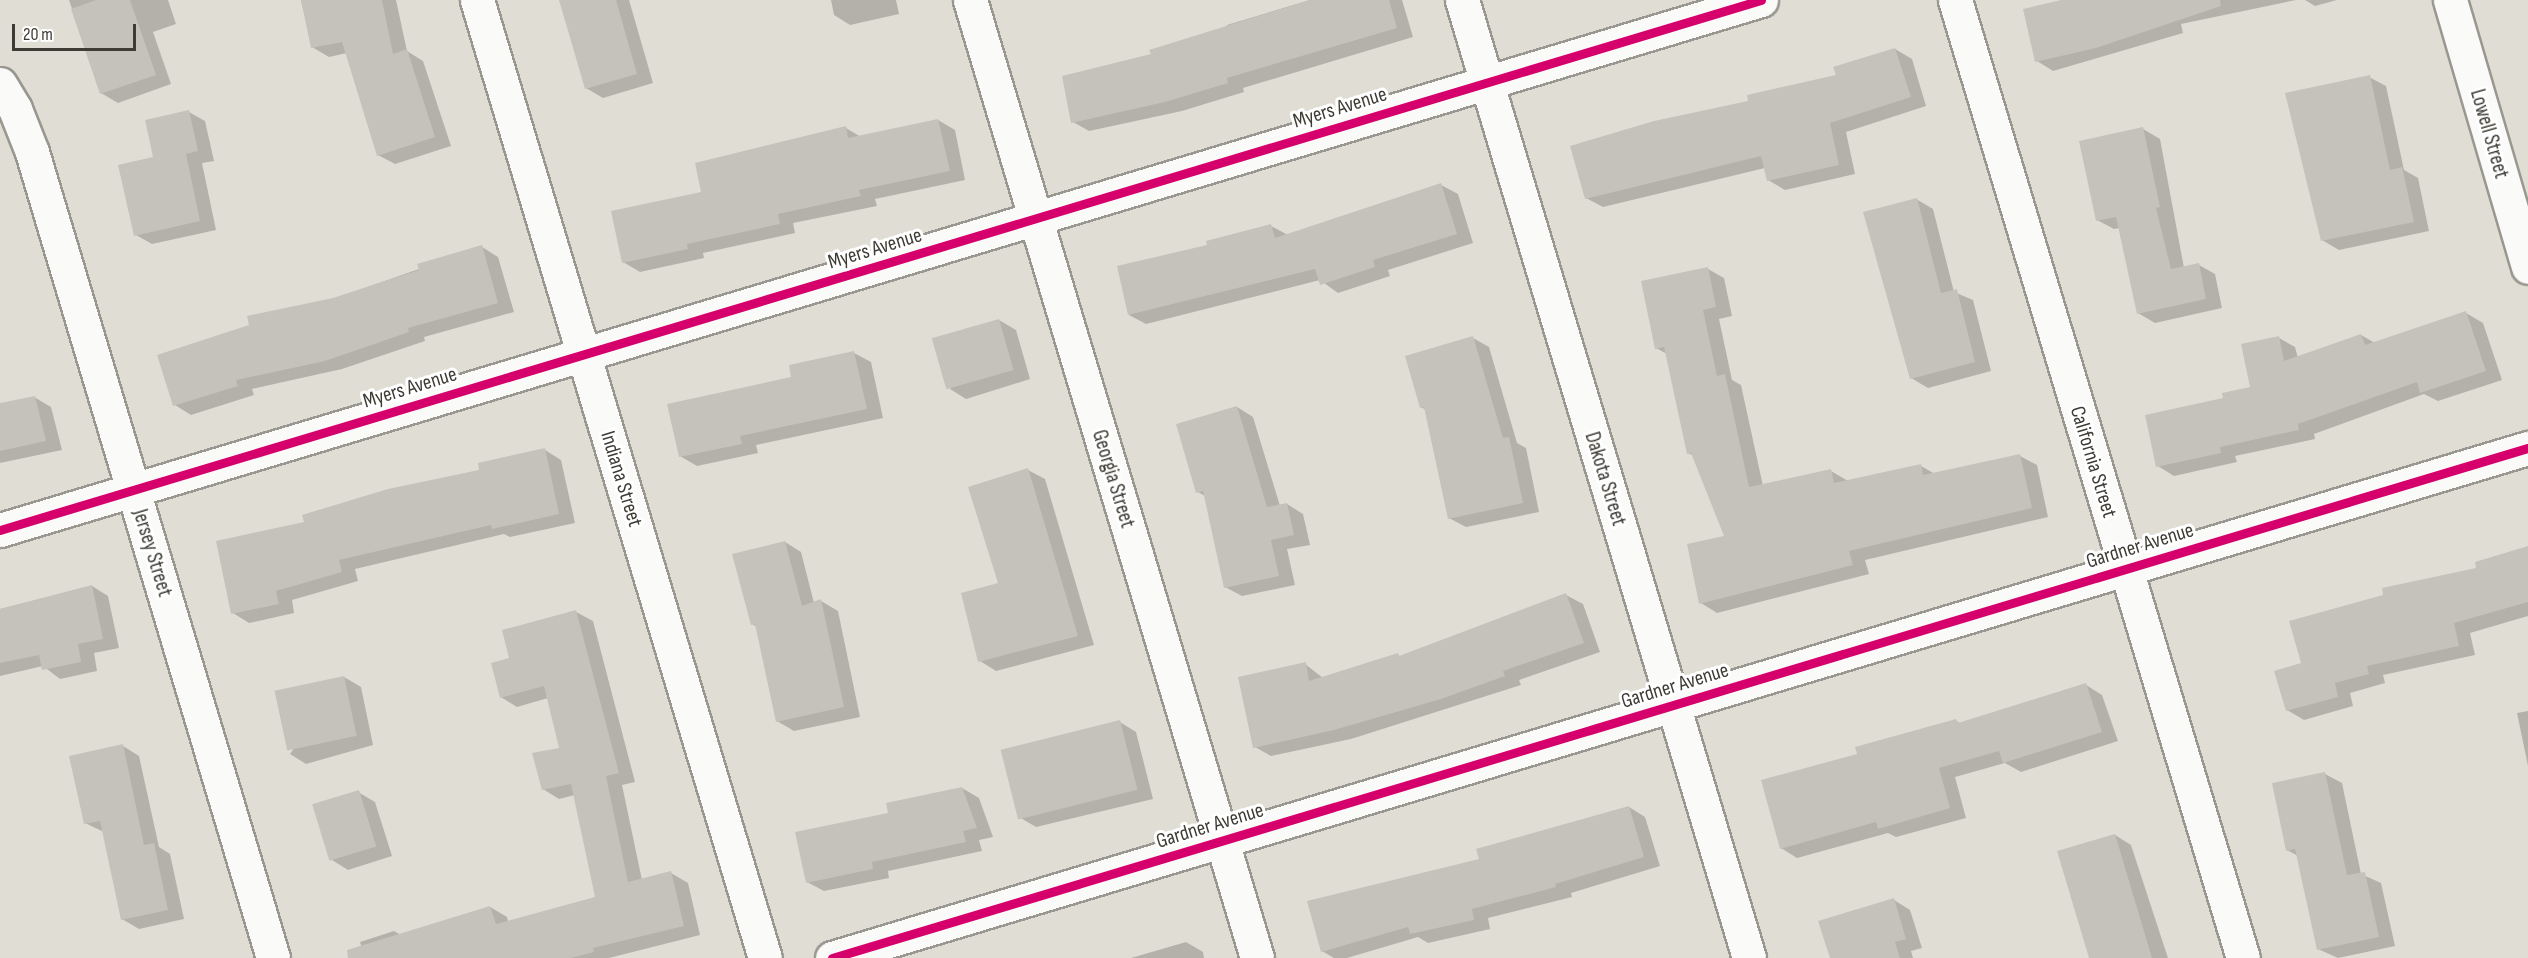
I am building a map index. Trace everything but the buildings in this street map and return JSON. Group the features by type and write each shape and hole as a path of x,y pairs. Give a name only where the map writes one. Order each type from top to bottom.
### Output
{"street":[{"name":"Indiana Street","path":"477,0 765,958"},
{"name":"Georgia Street","path":"970,0 1257,958"},
{"name":"Dakota Street","path":"1462,0 1749,958"},
{"name":"Myers Avenue","path":"0,530 1761,0"},
{"name":"California Street","path":"1955,0 2243,958"},
{"name":"Lowell Street","path":"2450,0 2528,267"},
{"name":"Jersey Street","path":"0,84 15,109 32,152 273,958"},
{"name":"Gardner Avenue","path":"832,958 2528,448"}],"cycle path":[{"path":"0,530 1761,0"},
{"path":"832,958 2528,448"}]}
